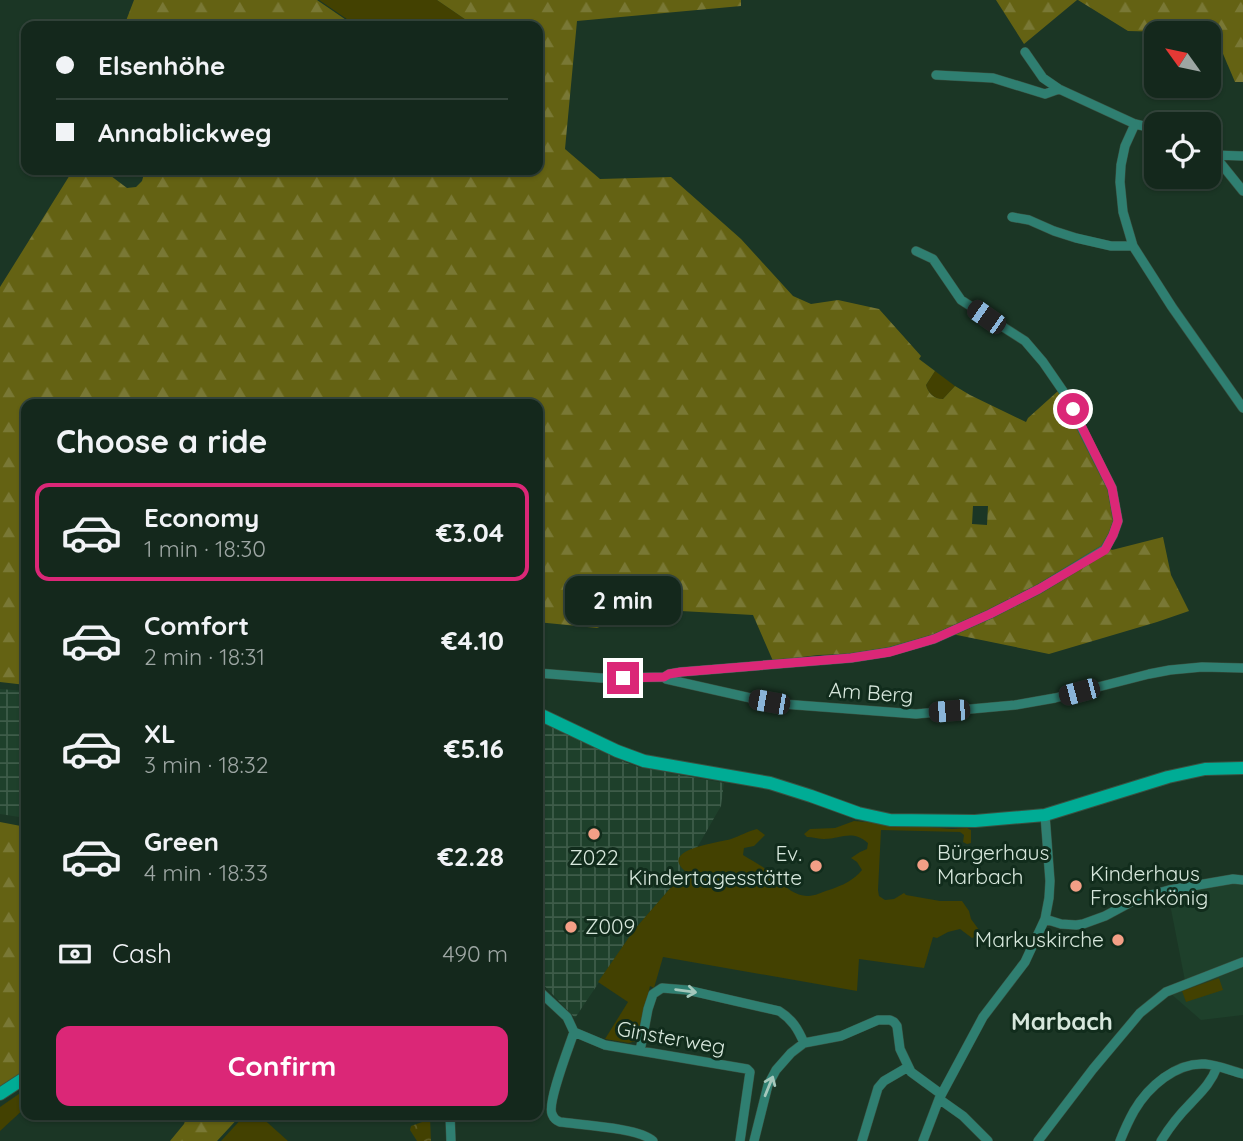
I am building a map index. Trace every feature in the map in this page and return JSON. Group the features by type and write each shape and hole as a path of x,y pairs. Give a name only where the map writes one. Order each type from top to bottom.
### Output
{"main road":[{"path":"543,716 644,761 770,783 858,813 878,818 915,821 975,821 1045,815 1168,777 1205,769 1243,768"},
{"path":"0,1094 21,1080"}],"street":[{"path":"1025,52 1043,78 1059,89 1144,126"},
{"path":"936,75 993,78 1045,94 1059,89"},
{"path":"1135,124 1125,146 1120,182 1123,212 1133,246 1171,307 1243,408"},
{"path":"1221,155 1243,156"},
{"path":"1221,165 1243,191"},
{"path":"1012,217 1029,220 1076,238 1111,246 1133,246"},
{"path":"543,673 601,678 664,677 694,670 851,658 890,652 934,639 990,614 1105,550 1118,521 1112,488 1063,391 1025,341 961,300 933,259 916,251"},
{"name":"Am Berg","path":"664,677 783,704 916,714 1015,705 1170,670 1202,667 1243,668"},
{"path":"923,1141 940,1097 983,1017 1025,962 1045,919 1050,881 1045,815"},
{"path":"1045,919 1061,924 1083,924 1131,902 1169,890 1233,879 1243,880"},
{"path":"1038,1141 1140,1013 1166,992 1243,962"},
{"path":"640,1051 653,994 662,988 687,990 779,1011 788,1016 804,1043"},
{"path":"543,995 567,1017 574,1032 553,1097 552,1115 560,1122 627,1131 648,1136 653,1141"},
{"path":"754,1141 763,1101 776,1070 791,1053 804,1043 841,1036 878,1020 890,1020 897,1026 900,1049 911,1072 988,1141"},
{"name":"Ginsterweg","path":"574,1032 605,1045 747,1069 750,1072 740,1141"},
{"path":"1120,1141 1134,1111 1145,1096 1178,1069 1207,1064 1243,1074"},
{"path":"862,1141 878,1088 884,1081 908,1067"},
{"path":"1161,1141 1204,1090 1217,1067"},
{"path":"450,1120 451,1141"}],"shaded area":[{"path":"0,689 21,691 21,817 0,814"},
{"path":"543,722 638,767 724,783 721,806 679,879 634,930 575,1018 543,984"},
{"path":"1243,883 1243,1015 1201,1020 1170,993 1186,986 1168,894 1213,884"}],"green space":[{"path":"134,0 317,0 348,21 126,21"},
{"path":"319,0 437,0 468,21 350,21"},
{"path":"437,0 741,0 741,6 577,21 565,149 600,179 671,177 741,239 793,296 811,304 838,300 879,309 921,356 919,359 935,371 926,385 934,397 943,399 955,386 1026,422 1058,391 1110,489 1115,522 1105,545 1112,550 1163,537 1171,575 1189,611 1049,654 952,634 931,636 889,648 851,654 773,661 753,615 663,610 624,617 597,628 543,623 543,399 21,399 21,684 0,682 0,287 70,175 110,175 127,188 136,187 144,175 543,175 543,21 468,21","holes":["973,506 988,506 987,525 972,524"]},
{"path":"996,0 1077,0 1024,44"},
{"path":"1078,0 1243,0 1243,82 1235,82 1222,51 1222,21 1144,21 1144,31 1128,31"},
{"path":"935,371 955,386 943,399 932,395 926,385"},
{"path":"854,821 971,830 971,843 967,844 963,842 964,835 960,832 881,830 878,890 879,896 885,900 894,899 904,893 940,901 962,901 982,934 972,938 960,929 933,937 924,968 859,959 857,991 663,957 654,988 650,986 636,1041 629,1043 605,1039 628,1002 598,982 634,930 685,871 679,863 679,857 693,848 731,839 757,829 765,835 754,846 744,848 743,855 791,890 802,895 813,895 843,884 859,874 862,870 851,858 867,849 868,843 856,836 824,839 807,837 804,834 810,829 835,828"},
{"path":"0,822 21,826 21,1075 0,1088"},
{"path":"1219,978 1223,990 1186,1002 1182,991"},
{"path":"21,1092 21,1112 0,1131 0,1107"},
{"path":"185,1120 236,1120 217,1141 170,1141"},
{"path":"240,1120 265,1120 288,1141 221,1141"},
{"path":"430,1120 431,1141 417,1141 410,1130 411,1126"}],"place":[{"name":"Z022","path":"594,834"},
{"name":"Bürgerhaus Marbach","path":"923,865"},
{"name":"Ev. Kindertagesstätte","path":"816,866"},
{"name":"Kinderhaus Froschkönig","path":"1076,886"},
{"name":"Z009","path":"571,927"},
{"name":"Markuskirche","path":"1118,940"}],"district":[{"name":"Marbach","path":"1062,1022"}],"route":[{"path":"623,678 664,677 681,672 851,658 890,652 934,639 990,614 1105,550 1118,521 1112,488 1073,409"}]}
